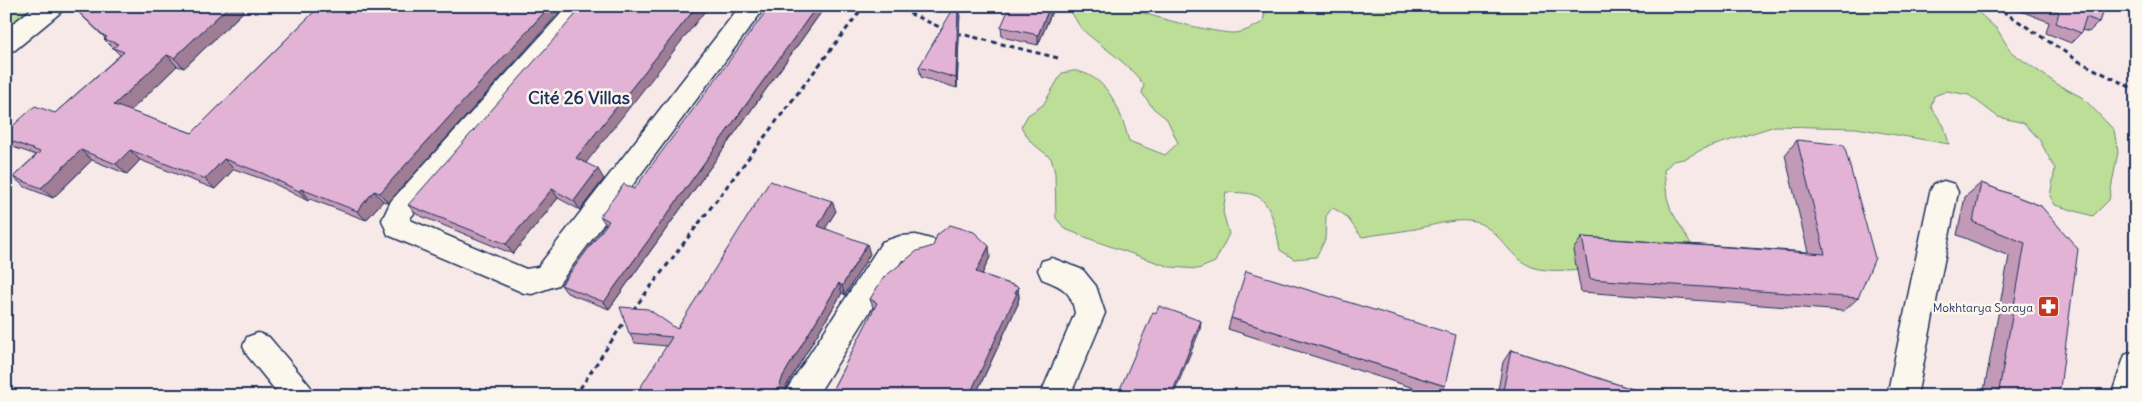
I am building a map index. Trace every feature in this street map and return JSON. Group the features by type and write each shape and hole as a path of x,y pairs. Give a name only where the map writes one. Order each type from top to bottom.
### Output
{"street":[{"path":"6,43 52,6"},
{"path":"583,6 400,209 396,215 398,227 524,281 540,281 548,276 754,6"},
{"path":"1902,396 1944,192"},
{"path":"800,396 892,251 901,247 924,248"},
{"path":"1052,270 1073,279 1086,295 1090,313 1055,396"},
{"path":"258,346 299,396"},
{"path":"2126,396 2136,365"}],"path":[{"path":"575,396 624,323 864,6"},
{"path":"893,6 952,32 1058,58"},
{"path":"1995,6 2080,62 2136,90"}],"green space":[{"path":"6,6 34,6 6,28"},
{"path":"1062,6 1128,6 1135,10 1180,23 1234,33 1263,22 1266,6 1971,6 1997,29 2011,52 2057,84 2083,98 2114,130 2118,152 2109,200 2093,216 2055,205 2050,196 2055,169 2039,139 2024,123 1998,117 1969,95 1947,91 1934,96 1931,107 1944,126 1949,144 1856,128 1775,126 1703,149 1684,159 1673,161 1664,170 1667,197 1671,210 1694,249 1611,265 1546,270 1532,267 1525,263 1512,253 1490,229 1475,222 1449,222 1362,237 1346,217 1332,208 1326,216 1325,240 1316,257 1294,259 1280,250 1273,218 1260,198 1248,193 1226,192 1223,212 1229,234 1215,262 1198,269 1170,267 1065,229 1056,218 1055,173 1051,158 1031,142 1021,127 1028,115 1043,105 1062,73 1075,71 1088,75 1106,89 1118,108 1129,141 1165,155 1178,143 1167,119 1153,108 1142,93 1144,85 1123,62 1085,32 1073,15"}],"building":[{"path":"72,6 229,6 174,58 167,55 114,105 192,133 320,6 550,6 380,193 374,191 357,211 301,189 299,191 262,173 224,159 205,179 130,150 116,164 81,150 41,188 13,177 40,152 6,139 6,132 35,106 55,113 124,52 113,48 118,44 104,39 107,37"},
{"path":"583,6 697,6 576,158 598,169 574,201 552,189 506,244 408,205"},
{"path":"770,6 817,6 604,302 561,285 609,221 600,216 624,184 634,189"},
{"path":"955,6 958,6 956,78 919,67"},
{"path":"1010,6 1050,6 1038,35 1001,27"},
{"path":"2044,6 2104,6 2099,22 2086,17 2081,33 2056,23 2059,12"},
{"path":"1797,140 1844,145 1875,258 1858,298 1590,279 1582,237 1825,254"},
{"path":"770,181 832,201 818,226 867,244 842,286 839,283 783,376 775,396 635,396 672,337 629,333 620,307 648,309 677,329"},
{"path":"1981,183 2041,206 2078,249 2059,396 1998,396 2025,243 1973,222"},
{"path":"950,225 974,232 989,246 976,272 1018,287 1015,293 1017,293 969,396 829,396 877,303 870,299 883,278 917,251 933,246 937,235"},
{"path":"1246,271 1456,335 1445,386 1231,318"},
{"path":"1159,306 1201,321 1171,396 1117,396 1153,312 1156,313"},
{"path":"1511,350 1654,396 1502,396"},
{"path":"166,388 177,396 157,396"},
{"path":"105,392 113,396 100,396"}],"place":[{"name":"Mokhtarya Soraya","path":"2049,307"}],"district":[{"name":"Cité 26 Villas","path":"579,97"}]}
